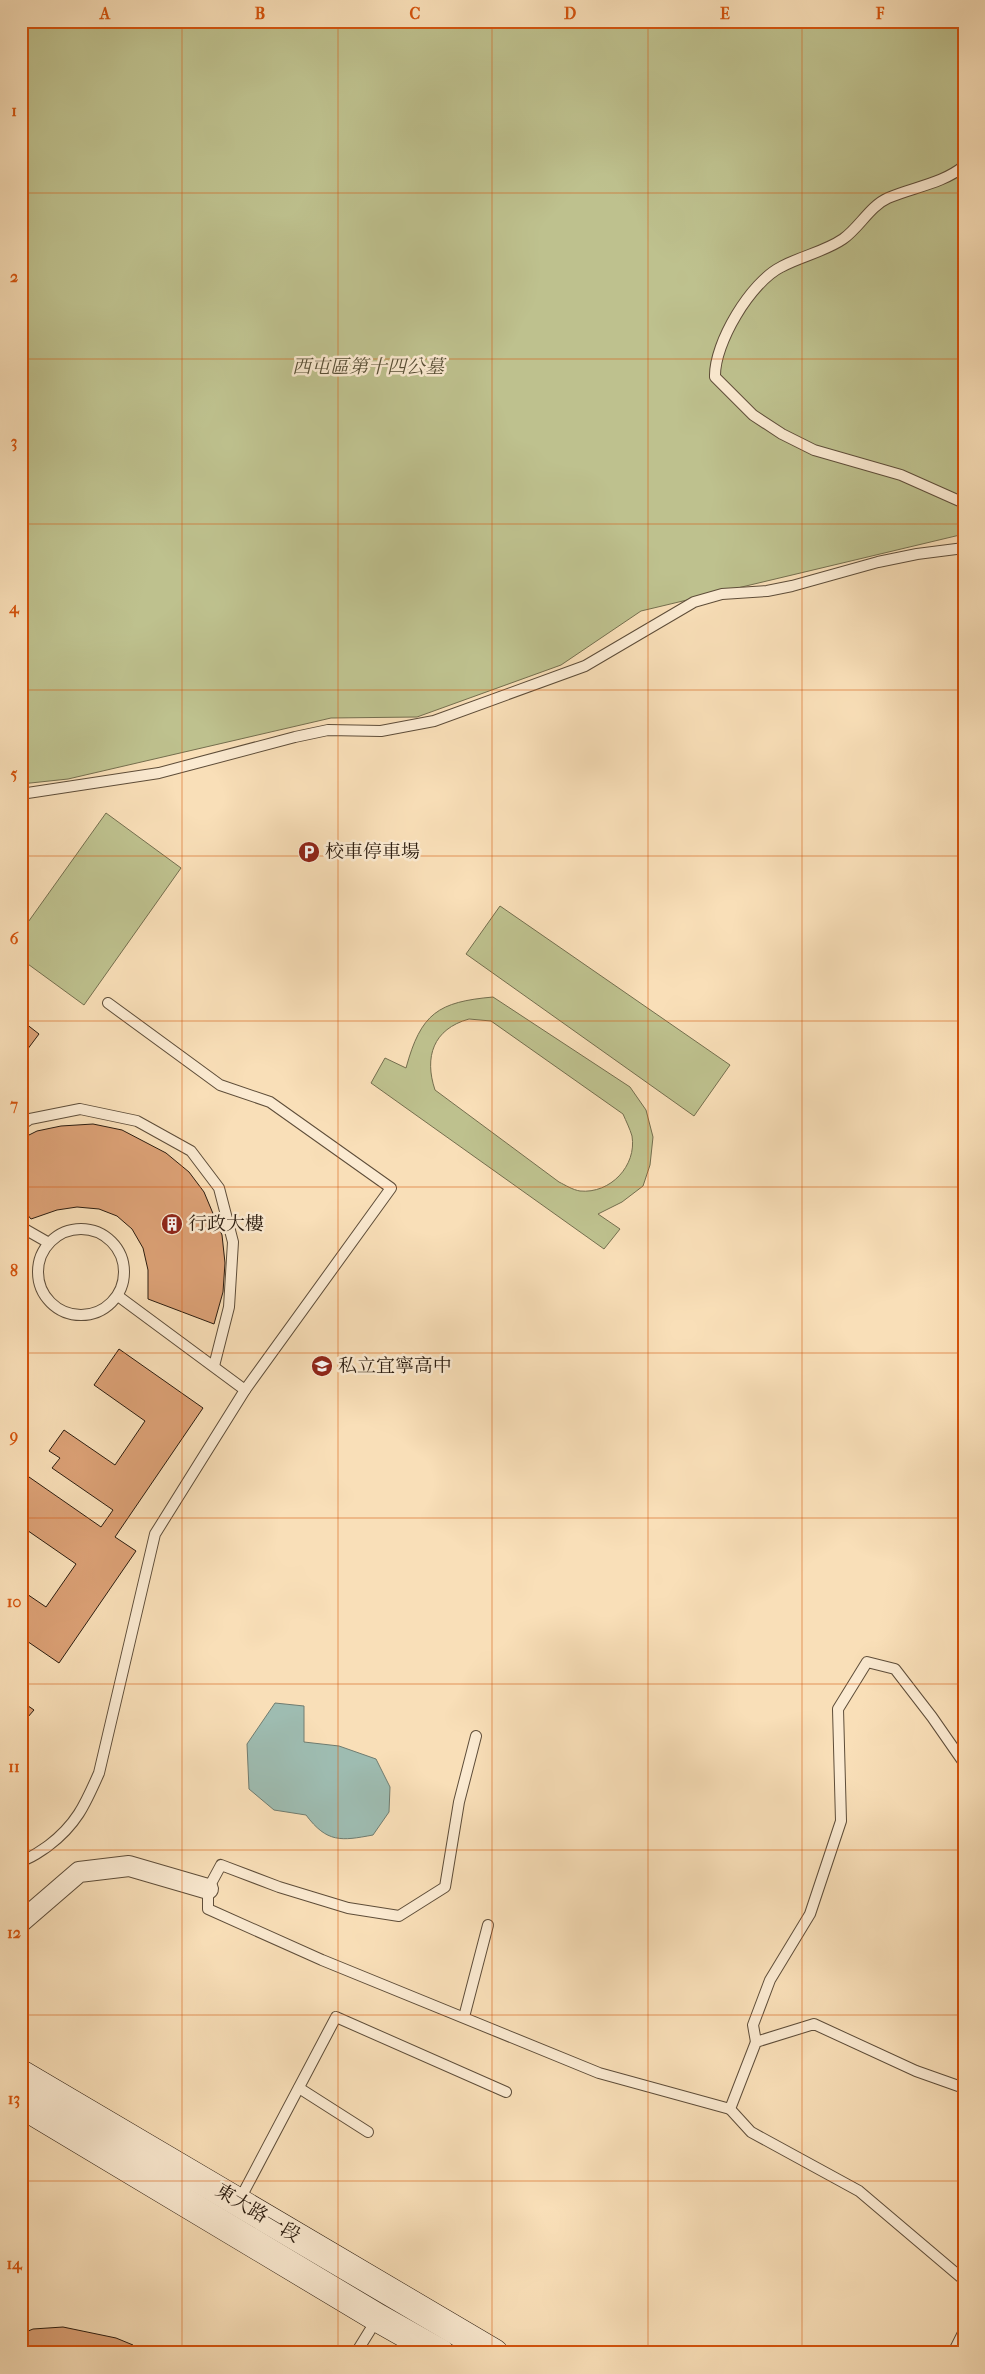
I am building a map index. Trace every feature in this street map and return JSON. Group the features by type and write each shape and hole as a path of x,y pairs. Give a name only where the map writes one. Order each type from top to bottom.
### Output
{"street":[{"path":"21,1922 79,1872 129,1866 208,1890"},
{"name":"東大路一段","path":"25,2094 239,2202 494,2353"},
{"name":"東大路一段","path":"25,2094 378,2318 440,2353"}],"lane":[{"path":"964,166 953,175 886,199 844,239 771,272 748,298 736,317 725,338 715,377 753,415 782,434 814,450 901,475 964,503"},
{"path":"21,794 159,773 295,736 328,730 381,731 434,721 585,666 694,602 722,594 766,591 792,586 878,562 917,554 964,548"},
{"path":"21,1862 30,1859 65,1833 84,1808 99,1773 156,1534 246,1390 391,1188 270,1102 220,1085 108,1003"},
{"path":"21,1125 30,1119 80,1109 137,1121 191,1151 219,1188 233,1242 229,1307 214,1366"},
{"path":"21,1227 49,1243"},
{"path":"84,1229 96,1231 108,1238 117,1247 124,1264 123,1284 118,1296 110,1305 89,1315 71,1314 55,1307 41,1288 38,1276 42,1253 49,1243 59,1235 71,1230 84,1229"},
{"path":"118,1296 246,1390"},
{"path":"730,2109 756,2042 753,2025 770,1980 810,1914 841,1821 838,1709 868,1662 896,1670 932,1717 964,1764"},
{"path":"476,1736 459,1802 445,1887 399,1916 348,1908 279,1887 221,1865 208,1890 208,1909 322,1960 599,2073 730,2109 751,2132 859,2191 964,2280"},
{"path":"464,2017 488,1925"},
{"path":"239,2202 336,2016 506,2092"},
{"path":"756,2042 814,2024 916,2071 964,2088"},
{"path":"299,2088 368,2132"},
{"path":"356,2353 378,2318"},
{"path":"953,2353 964,2331"}],"green space":[{"name":"西屯區第十四公墓","path":"21,21 964,21 964,534 641,611 561,665 417,717 331,718 68,779 21,784"},
{"path":"106,813 181,868 84,1005 21,959 21,932"},
{"path":"500,906 730,1065 694,1116 466,954"},
{"path":"493,997 630,1087 646,1110 653,1137 650,1165 643,1186 622,1202 598,1214 620,1229 604,1249 371,1083 385,1058 406,1068 418,1034 434,1014 458,1002","holes":["469,1019 491,1021 623,1114 632,1136 632,1147 626,1167 611,1183 591,1191 572,1189 559,1182 435,1090 432,1078 431,1056 434,1046 440,1037 447,1030"]}],"water":[{"path":"275,1703 304,1706 304,1742 339,1746 376,1759 390,1787 389,1812 373,1835 343,1839 335,1838 321,1831 306,1815 274,1810 249,1789 247,1744"}],"building":[{"path":"21,1020 39,1034 21,1058"},
{"name":"行政大樓","path":"93,1124 122,1130 166,1153 189,1172 204,1192 222,1235 225,1263 223,1292 214,1324 148,1299 148,1270 143,1248 132,1229 117,1216 99,1209 77,1207 57,1210 31,1219 21,1207 21,1139 37,1131 61,1126"},
{"path":"119,1349 203,1408 115,1537 136,1551 59,1663 21,1637 21,1590 46,1607 76,1564 21,1526 21,1489 29,1477 101,1527 113,1510 52,1468 60,1458 49,1451 64,1430 115,1465 145,1421 94,1385"},
{"path":"21,1701 34,1710 21,1725"},
{"path":"63,2327 116,2338 133,2345 140,2353 21,2353 21,2334 33,2329"}],"place":[{"name":"校車停車場","path":"309,852"},
{"name":"行政大樓","path":"172,1224"},
{"name":"私立宜寧高中","path":"322,1366"}]}
